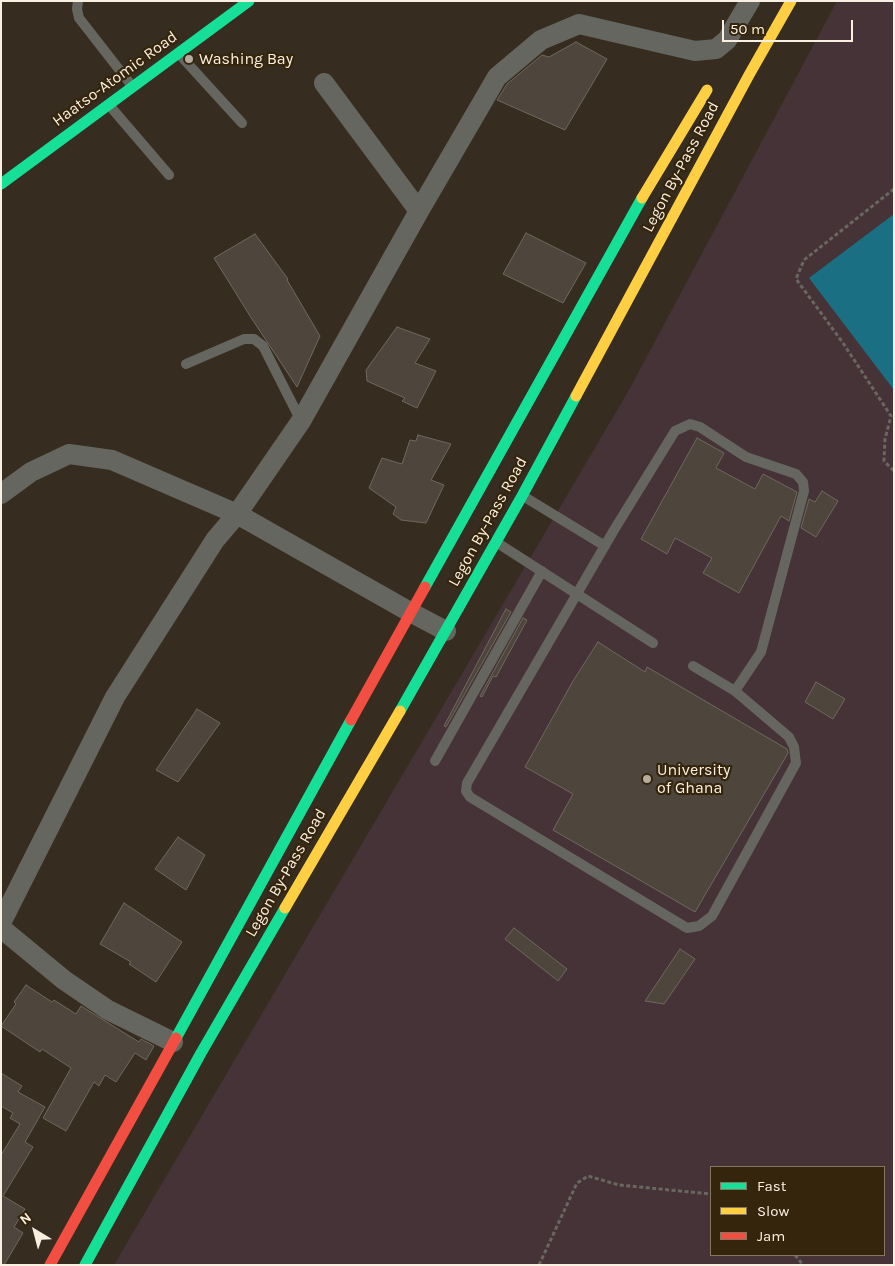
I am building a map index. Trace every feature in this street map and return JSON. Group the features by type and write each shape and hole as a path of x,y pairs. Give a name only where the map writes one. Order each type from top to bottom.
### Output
{"street":[{"name":"Haatso-Atomic Road","path":"1,184 249,1"},
{"path":"1,922 115,696 215,540 237,514 302,421 419,211 497,77 541,40 579,24 694,51 716,49 727,40 750,1"},
{"name":"Legon By-Pass Road","path":"85,1265 201,1053 446,631 495,540 522,496 749,75 791,1"},
{"path":"324,83 419,211"},
{"path":"50,1265 625,226 707,90"},
{"path":"1,494 31,472 69,454 112,460 237,514 446,631"},
{"path":"1,928 64,980 108,1010 174,1042"}],"lane":[{"path":"78,1 77,9 80,18 133,87"},
{"path":"178,54 242,123"},
{"path":"109,104 168,175"},
{"path":"186,364 244,340 254,339 263,346 302,421"},
{"path":"693,666 735,691 789,737 794,747 796,763 712,916 698,926 688,928 470,797 466,791 467,783 605,546 676,431 690,424 700,427 746,457 796,474 803,482 804,491 761,652 735,691"},
{"path":"522,496 605,546"},
{"path":"495,540 653,643"},
{"path":"435,761 542,571"}],"path":[{"path":"894,189 804,260 796,279 843,343 891,416 885,439 884,461 894,471"},
{"path":"539,1265 578,1183 588,1176 619,1185 710,1194"}],"shaded area":[{"name":"University of Ghana","path":"837,1 894,1 894,1265 114,1265 629,390"}],"water":[{"path":"894,214 894,390 809,278"}],"building":[{"path":"576,42 607,59 565,130 497,100 507,84 542,55 549,57"},
{"path":"526,233 586,263 563,303 503,274"},
{"path":"255,234 288,279 320,336 297,387 214,258"},
{"path":"397,327 430,339 415,363 436,371 417,408 402,401 405,398 367,381 366,370"},
{"path":"418,435 451,444 431,480 444,485 426,523 401,520 393,514 396,507 369,488 382,458 402,464 410,440 416,441"},
{"path":"697,438 724,453 716,468 755,489 763,474 797,492 789,521 781,516 739,593 703,573 712,558 675,538 667,554 641,539"},
{"path":"822,491 838,501 816,537 801,528 809,499 815,502"},
{"path":"506,609 511,612 446,727 444,726"},
{"path":"523,618 527,620 496,677 493,676 482,697 480,696"},
{"path":"598,642 645,672 647,667 787,749 788,753 695,912 553,830 573,794 525,767 573,681"},
{"path":"816,682 845,699 833,719 805,702"},
{"path":"197,709 220,723 178,782 156,770"},
{"path":"178,837 205,855 186,890 155,869"},
{"path":"124,903 182,942 156,982 129,964 131,962 100,944"},
{"path":"514,928 567,969 558,981 505,939"},
{"path":"680,949 695,959 664,1004 645,1001"},
{"path":"26,985 52,1002 54,1000 76,1014 81,1006 139,1042 141,1039 154,1046 146,1060 135,1053 116,1082 105,1075 99,1086 94,1082 66,1131 43,1118 71,1068 42,1049 40,1052 1,1026"},
{"path":"1,1073 22,1086 18,1092 45,1107 25,1142 33,1147 3,1196 25,1209 14,1227 23,1233 4,1265 1,1265 1,1155 20,1124 10,1118 13,1113 1,1106"}],"traffic: fast":[{"path":"1,184 249,1"},
{"path":"425,587 642,198"},
{"path":"400,711 522,496 576,396"},
{"path":"176,1038 351,720"},
{"path":"85,1265 201,1053 285,908"}],"traffic: slow":[{"path":"576,396 749,75 791,1"},
{"path":"642,198 707,90"},
{"path":"285,908 400,711"}],"traffic: jam":[{"path":"351,720 425,587"},
{"path":"50,1265 176,1038"}],"place":[{"name":"Washing Bay","path":"189,59"},
{"name":"University of Ghana","path":"647,779"}]}
